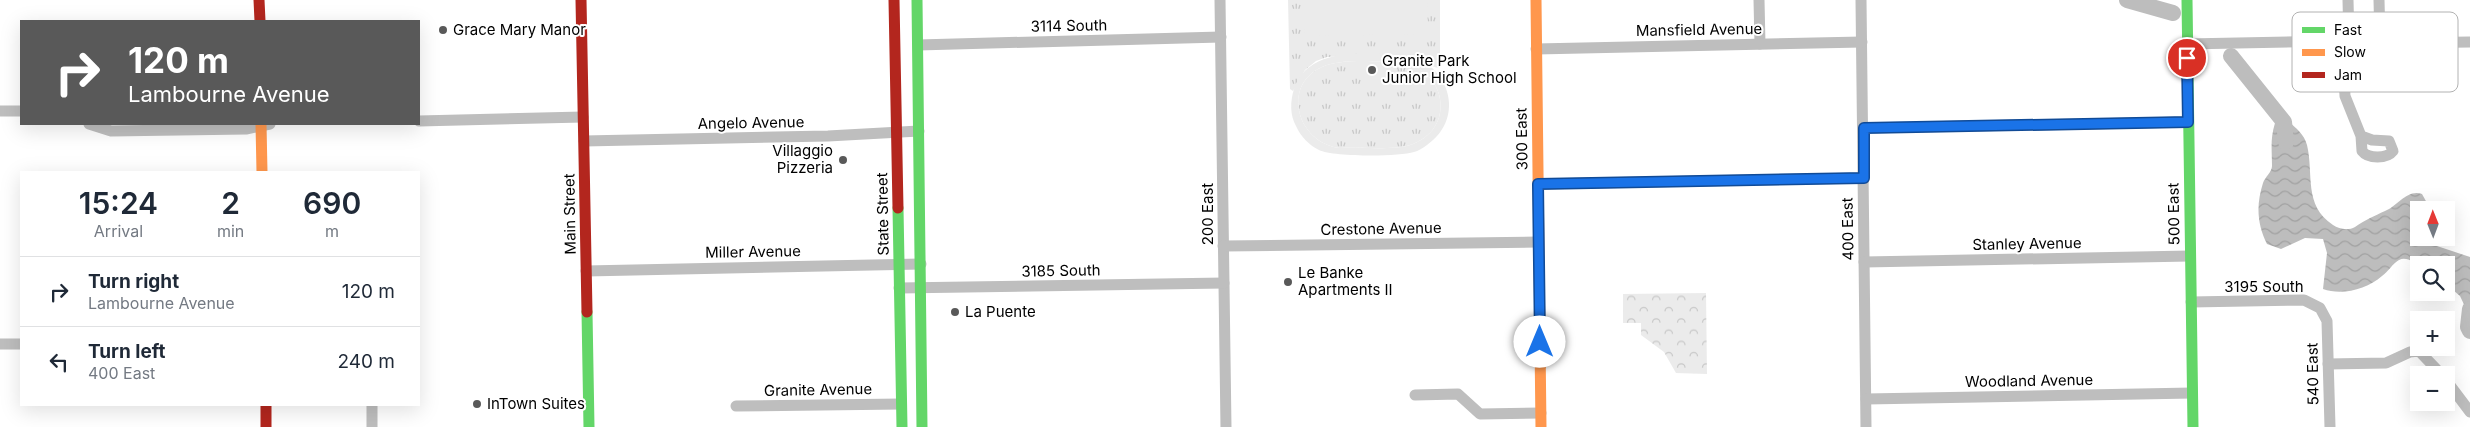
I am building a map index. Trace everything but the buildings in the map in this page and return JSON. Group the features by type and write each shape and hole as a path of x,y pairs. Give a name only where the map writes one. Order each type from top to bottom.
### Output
{"street":[{"path":"259,0 260,20"},
{"name":"Main Street","path":"581,0 589,427"},
{"path":"894,1 917,0 922,427"},
{"name":"200 East","path":"1220,0 1226,427"},
{"name":"300 East","path":"1536,0 1541,427"},
{"path":"1759,0 1760,44"},
{"name":"400 East","path":"1861,0 1864,128 1866,427"},
{"name":"500 East","path":"2187,0 2193,427"},
{"name":"State Street","path":"894,1 902,427"},
{"name":"3114 South","path":"918,45 1221,37"},
{"name":"Mansfield Avenue","path":"1536,49 1862,42"},
{"path":"2187,44 2292,42"},
{"path":"2345,92 2361,136"},
{"path":"0,112 20,111"},
{"path":"420,120 583,117"},
{"path":"1864,128 2188,122"},
{"path":"92,125 111,131 246,129 260,125"},
{"path":"262,171 264,125"},
{"name":"Angelo Avenue","path":"584,141 828,136 918,131"},
{"path":"1538,184 1864,178"},
{"name":"Crestone Avenue","path":"1224,246 1538,242"},
{"name":"Stanley Avenue","path":"1864,262 2190,256"},
{"name":"Miller Avenue","path":"586,271 921,264"},
{"name":"3185 South","path":"899,288 1224,283"},
{"name":"3195 South","path":"2191,302 2304,300 2320,308 2327,321"},
{"name":"540 East","path":"2327,321 2330,427"},
{"path":"0,344 20,344"},
{"path":"2328,364 2386,363 2410,352 2420,352 2433,366"},
{"name":"Woodland Avenue","path":"1866,399 2192,392"},
{"path":"2455,392 2470,412"},
{"path":"1415,395 1458,394 1480,414 1541,412"},
{"name":"Granite Avenue","path":"736,406 901,404"},
{"path":"266,406 266,427"},
{"path":"372,406 372,427"}],"green space":[{"path":"1288,0 1440,0 1440,57 1438,68 1395,54 1327,57 1316,61 1305,70 1293,91 1290,89"},
{"path":"1304,0 1427,0 1428,34 1305,36"},
{"path":"1357,53 1404,54 1420,59 1432,68 1442,79 1447,92 1449,106 1447,120 1439,133 1427,145 1406,154 1366,156 1338,154 1319,150 1303,137 1294,122 1291,104 1294,89 1301,75 1312,65 1340,55","holes":["1360,61 1399,62 1415,67 1427,75 1436,86 1440,99 1440,112 1436,125 1427,136 1413,144 1387,148 1340,148 1325,144 1313,136 1305,125 1298,99 1301,87 1309,75 1322,67 1340,62"]},
{"path":"1340,62 1399,62 1415,67 1427,75 1436,86 1440,99 1440,112 1436,125 1427,136 1406,146 1340,148 1325,144 1313,136 1305,125 1298,99 1301,87 1309,75 1322,67"},
{"path":"1706,293 1707,374 1676,373 1664,352 1641,335 1641,323 1623,323 1623,294"}],"water":[{"path":"2288,121 2302,134 2306,141 2309,156 2313,199 2324,217 2335,226 2344,229 2352,228 2390,209 2407,196 2417,193 2422,194 2426,201 2410,201 2410,246 2437,246 2470,257 2470,310 2468,313 2460,296 2455,292 2455,256 2410,256 2410,260 2399,260 2376,281 2362,288 2338,292 2323,289 2327,253 2323,239 2305,238 2281,249 2267,244 2259,222 2259,199 2263,183 2272,168 2272,139 2275,123"}],"waterway":[{"path":"2127,0 2173,13"},
{"path":"2231,56 2284,122 2286,142"},
{"path":"2470,309 2468,327 2470,331"}],"traffic: fast":[{"path":"917,0 922,427"},
{"path":"2187,0 2193,427"},
{"path":"898,208 902,427"},
{"path":"587,312 589,427"}],"traffic: slow":[{"path":"1536,0 1541,427"},
{"path":"261,125 262,171"}],"traffic: jam":[{"path":"259,0 260,20"},
{"path":"581,0 587,312"},
{"path":"894,0 898,208"},
{"path":"266,406 266,427"}],"place":[{"name":"Grace Mary Manor","path":"443,30"},
{"name":"Granite Park Junior High School","path":"1372,70"},
{"name":"Villaggio Pizzeria","path":"843,160"},
{"name":"Le Banke Apartments II","path":"1288,282"},
{"name":"La Puente","path":"955,312"},
{"name":"InTown Suites","path":"477,404"}],"route":[{"path":"1540,342 1538,184 1864,178 1864,128 2188,122 2187,58"}]}
